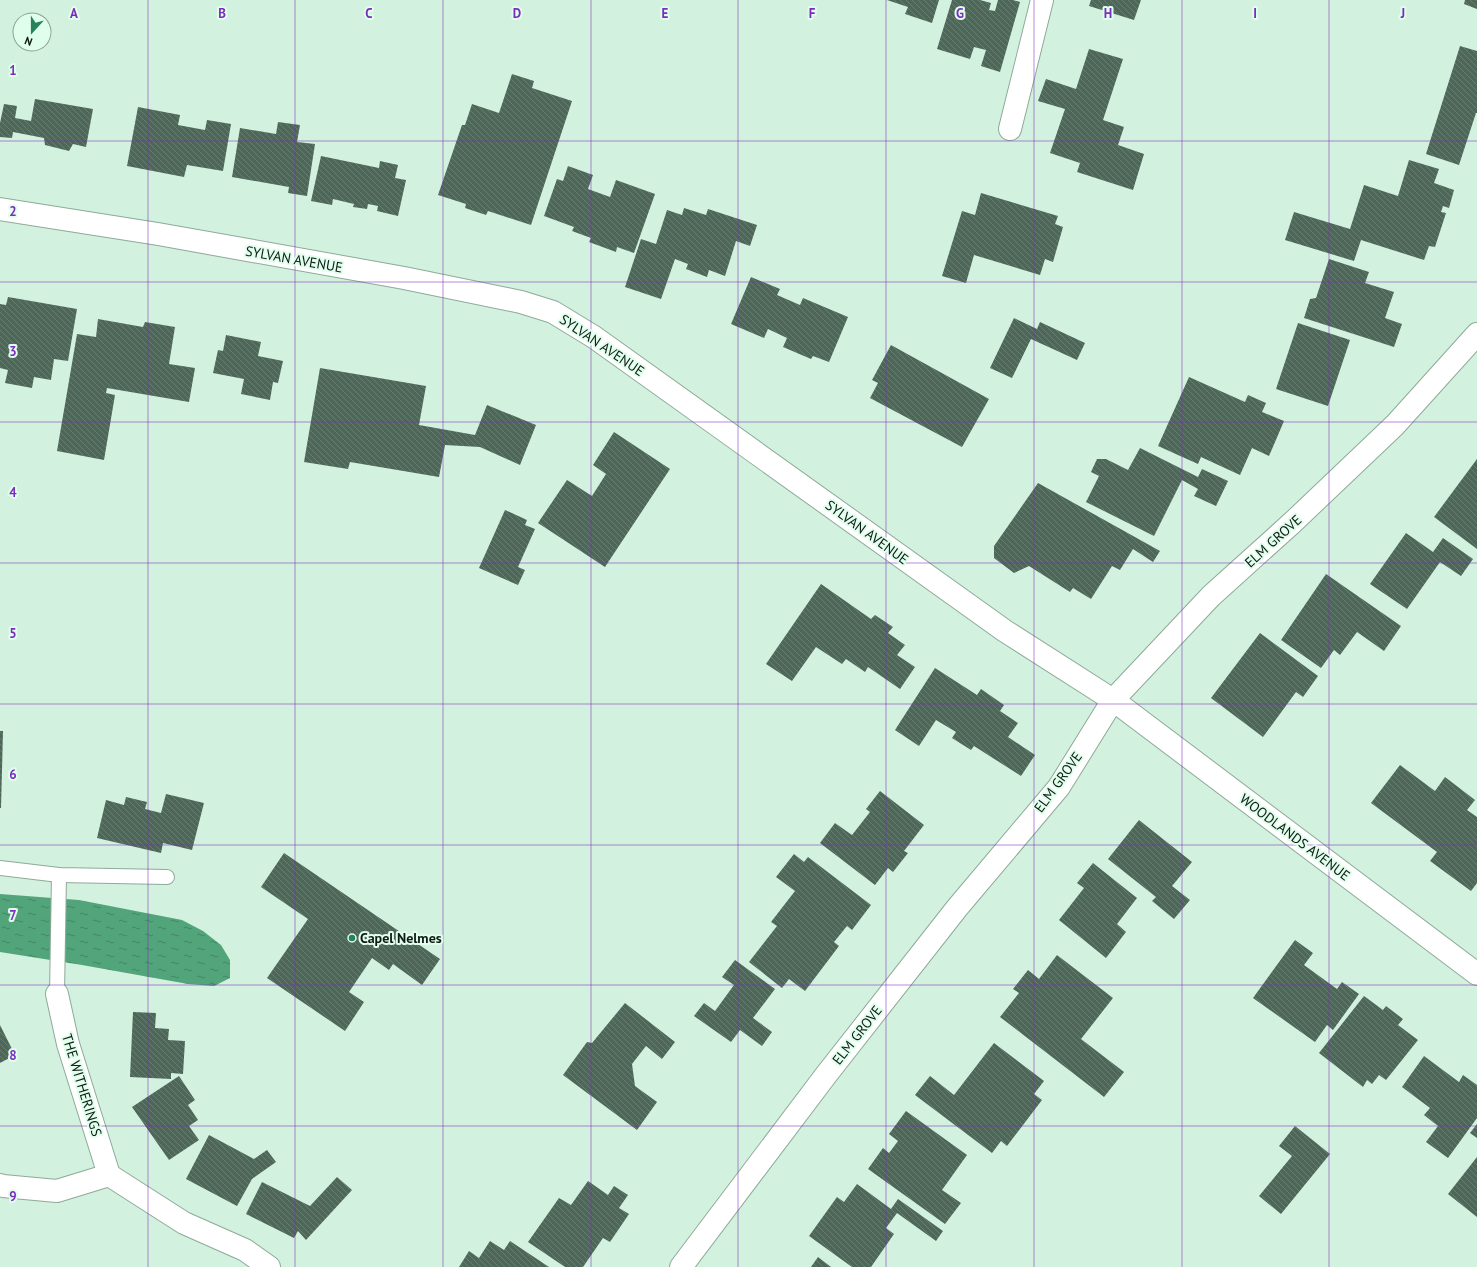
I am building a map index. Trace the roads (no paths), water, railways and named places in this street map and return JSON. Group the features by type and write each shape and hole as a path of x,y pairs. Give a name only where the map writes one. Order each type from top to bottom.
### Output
{"street":[{"path":"1010,129 1042,0"},
{"name":"SYLVAN AVENUE","path":"0,209 158,234 404,278 521,302 553,312 594,337 1005,631 1113,700"},
{"name":"ELM GROVE","path":"681,1267 826,1075 952,914 1058,786 1113,700 1211,596 1293,522 1395,425 1477,334"},
{"name":"WOODLANDS AVENUE","path":"1113,700 1477,974"},
{"name":"THE WITHERINGS","path":"57,994 68,1044 109,1175"},
{"path":"0,1185 57,1190 109,1175 184,1223 245,1250 269,1267"}],"lane":[{"path":"0,868 59,875 167,877"},
{"path":"57,994 59,875"}],"water":[{"path":"0,894 79,900 182,920 203,931 221,945 230,960 230,978 214,986 188,984 0,952"}],"place":[{"name":"Capel Nelmes","path":"352,938"}]}
